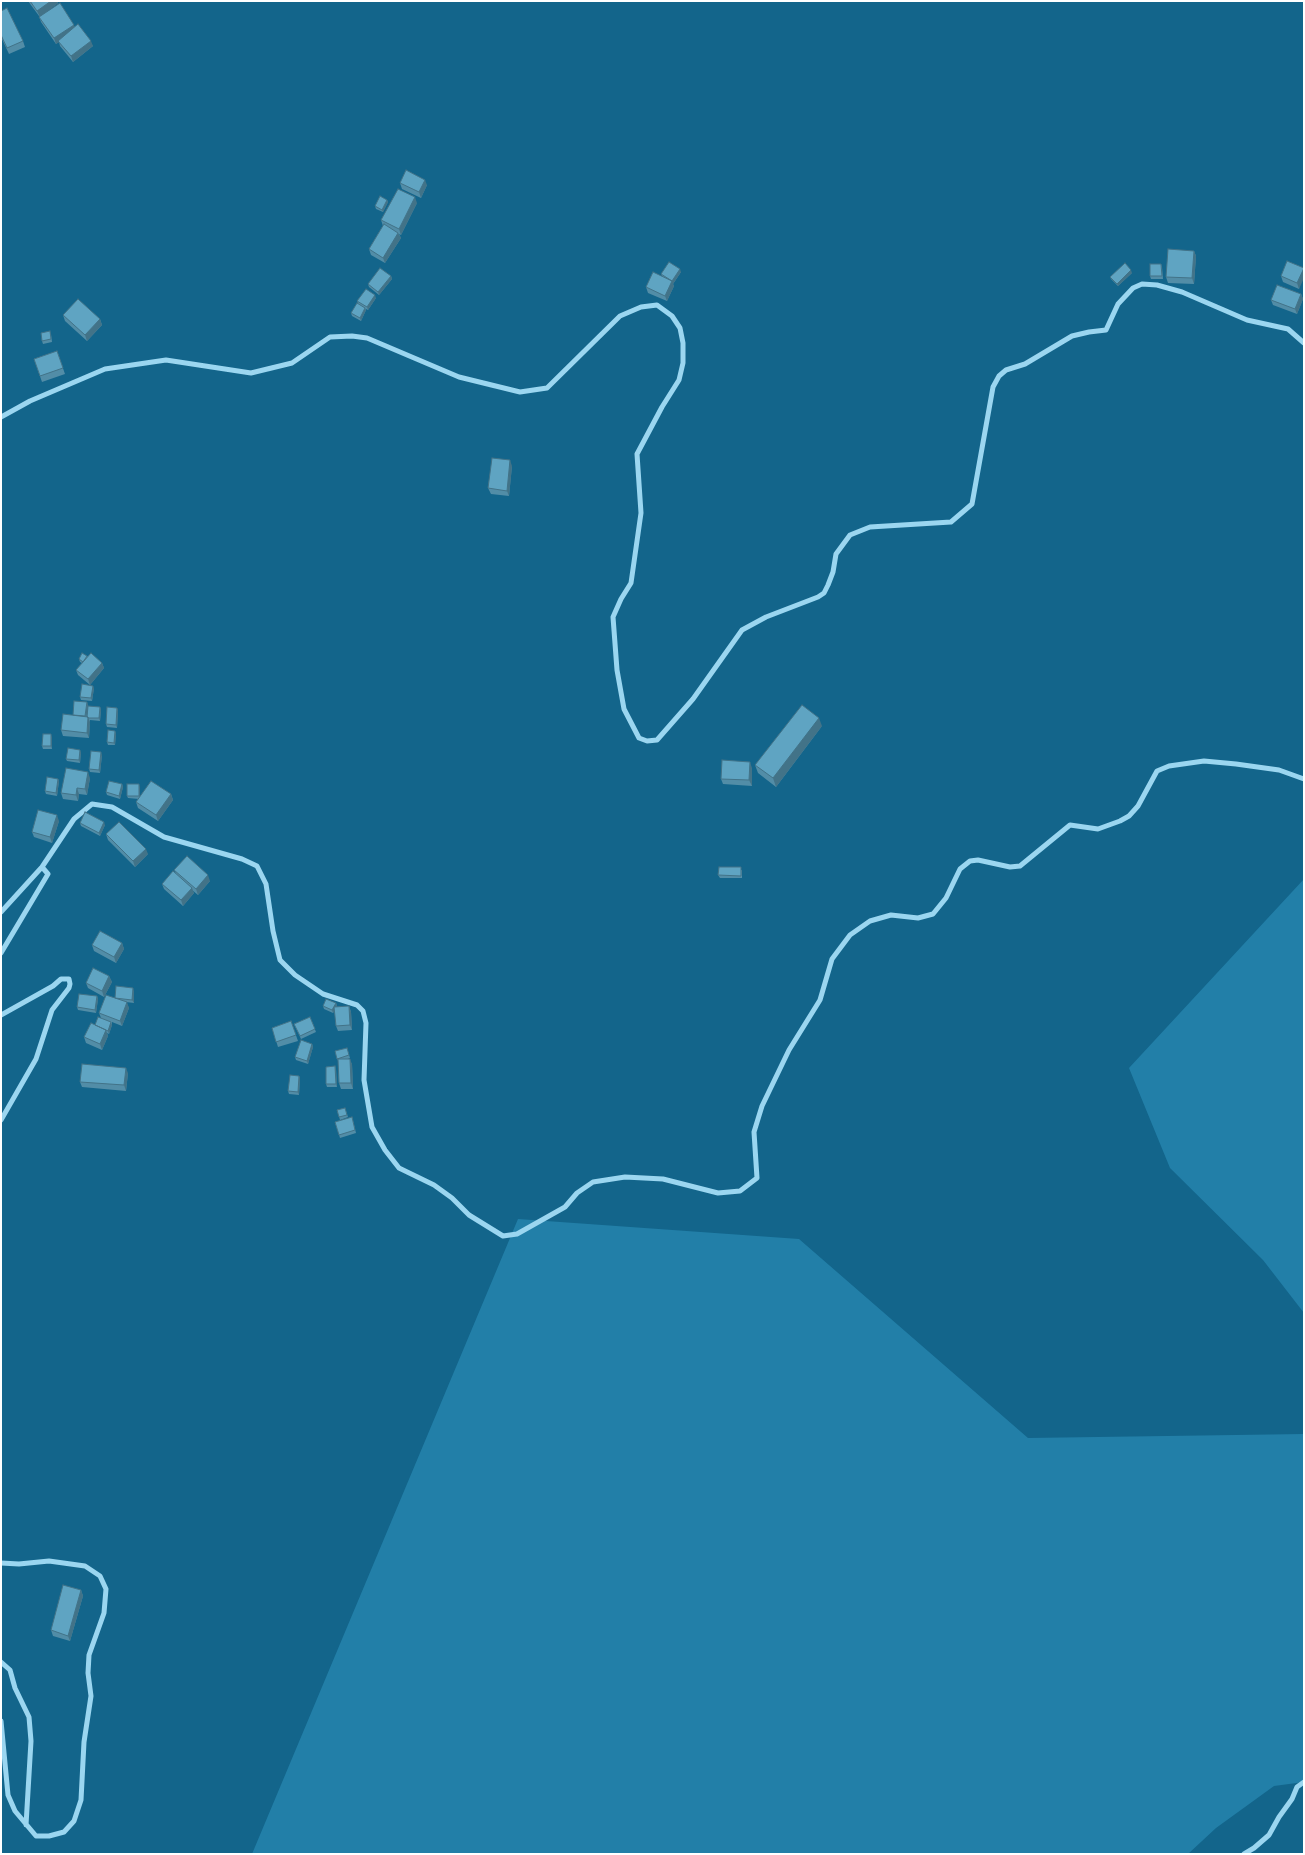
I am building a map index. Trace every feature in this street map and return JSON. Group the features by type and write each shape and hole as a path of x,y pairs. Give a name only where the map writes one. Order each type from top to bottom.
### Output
{"street":[{"path":"1,417 30,401 105,369 166,360 250,373 292,362 330,337 352,336 367,338 459,377 520,392 547,388 620,316 640,307 657,305 672,316 680,328 683,343 683,363 679,380 637,454 641,513 631,583 613,617 617,670 624,709 639,738 647,742 657,740 694,699 742,630 766,617 818,597 824,592 828,585 836,554 850,535 870,527 951,522 972,504 992,387 999,376 1006,370 1025,364 1072,336 1106,330 1118,304 1133,288 1142,284 1157,285 1182,292 1247,320 1288,330 1304,343"},
{"path":"1,912 42,867 74,819 92,804 112,807 164,837 242,859 257,866 266,884 273,931 280,960 295,975 323,994 357,1005 363,1011 366,1023 364,1080 372,1127 385,1150 399,1168 434,1185 452,1198 469,1215 503,1236 517,1234 565,1207 577,1193 593,1182 625,1177 663,1179 718,1192 740,1191 757,1178 754,1132 762,1106 789,1050 820,1000 832,959 850,935 870,921 891,915 918,918 933,914 946,898 960,869 970,861 978,860 1010,867 1020,866 1070,825 1098,828 1120,821 1129,816 1138,806 1157,772 1168,766 1204,761 1236,764 1279,770 1304,780"},
{"path":"1,953 48,874 42,867"},
{"path":"1,1016 53,986 61,979 69,979 70,984 68,988 52,1010 36,1059 1,1120"},
{"path":"1,1563 19,1564 49,1561 86,1566 100,1576 106,1589 104,1613 89,1655 88,1673 91,1696 84,1742 81,1800 74,1821 64,1832 49,1836 36,1836 15,1811 8,1795 1,1721"},
{"path":"1,1662 10,1670 15,1688 29,1717 31,1741 26,1826"},
{"path":"1244,1854 1269,1835 1279,1817 1292,1800 1297,1787 1304,1782"}],"shaded area":[{"path":"1304,879 1304,1313 1263,1260 1170,1168 1129,1068"},
{"path":"518,1219 799,1239 1028,1438 1304,1434 1304,1782 1274,1786 1216,1828 1188,1854 252,1854"}],"building":[{"path":"30,1 51,1 37,11"},
{"path":"60,3 74,25 54,38 39,17"},
{"path":"7,8 23,41 7,48 1,35 1,11"},
{"path":"78,24 91,41 71,56 58,41"},
{"path":"406,170 425,180 419,192 400,183"},
{"path":"398,189 415,197 399,229 381,220"},
{"path":"380,196 387,200 382,210 375,206"},
{"path":"384,224 398,233 383,258 369,249"},
{"path":"1168,249 1194,251 1192,278 1166,277"},
{"path":"1287,261 1304,268 1297,283 1281,276"},
{"path":"669,262 680,269 672,281 661,274"},
{"path":"1125,263 1131,270 1117,284 1110,277"},
{"path":"1150,264 1161,264 1162,276 1150,276"},
{"path":"380,268 391,276 378,292 368,284"},
{"path":"653,272 672,281 665,296 646,287"},
{"path":"1277,285 1301,294 1295,309 1271,300"},
{"path":"366,289 375,295 367,307 357,301"},
{"path":"78,299 100,319 85,335 63,315"},
{"path":"357,303 365,308 360,318 351,313"},
{"path":"50,331 51,339 42,341 41,333"},
{"path":"57,351 63,368 40,376 34,359"},
{"path":"492,458 510,460 507,491 488,488"},
{"path":"82,653 87,656 83,662 79,659"},
{"path":"91,653 102,663 88,679 76,670"},
{"path":"82,684 93,686 91,698 80,697"},
{"path":"74,701 87,702 85,716 73,715"},
{"path":"802,705 819,718 773,778 755,765"},
{"path":"88,706 100,707 99,718 87,717"},
{"path":"107,707 117,708 116,725 106,724"},
{"path":"63,714 88,717 87,733 61,730"},
{"path":"108,730 115,731 114,743 107,742"},
{"path":"43,734 51,734 51,746 42,746"},
{"path":"68,748 80,750 79,760 66,759"},
{"path":"91,751 101,752 99,770 89,769"},
{"path":"722,760 750,762 749,780 721,779"},
{"path":"66,768 88,772 85,789 77,788 76,795 61,793"},
{"path":"47,777 58,779 56,793 45,791"},
{"path":"109,781 122,784 119,796 106,792"},
{"path":"151,781 171,794 156,815 136,802"},
{"path":"127,784 139,784 139,796 127,796"},
{"path":"38,810 57,815 50,837 32,832"},
{"path":"85,812 104,822 99,833 80,823"},
{"path":"119,822 146,849 133,861 106,834"},
{"path":"187,856 208,875 196,889 174,870"},
{"path":"719,867 741,867 741,876 718,875"},
{"path":"173,871 192,888 181,900 162,884"},
{"path":"100,931 122,943 114,957 92,945"},
{"path":"93,968 109,976 102,991 86,983"},
{"path":"116,986 133,988 132,1000 115,998"},
{"path":"79,994 97,996 95,1010 77,1007"},
{"path":"106,995 127,1002 120,1021 99,1013"},
{"path":"326,999 336,1003 332,1010 323,1006"},
{"path":"349,1006 350,1025 336,1026 334,1007"},
{"path":"98,1017 111,1022 108,1031 95,1025"},
{"path":"310,1017 315,1029 300,1036 294,1024"},
{"path":"291,1021 296,1035 276,1042 272,1028"},
{"path":"91,1023 106,1030 100,1044 84,1037"},
{"path":"301,1040 312,1044 307,1061 295,1057"},
{"path":"347,1048 349,1055 337,1059 335,1051"},
{"path":"338,1059 350,1059 351,1083 339,1083"},
{"path":"82,1064 126,1068 124,1085 80,1082"},
{"path":"335,1066 336,1084 326,1084 326,1067"},
{"path":"290,1075 299,1076 298,1092 288,1091"},
{"path":"345,1108 347,1115 339,1117 337,1110"},
{"path":"352,1117 355,1130 339,1135 335,1122"},
{"path":"63,1585 81,1590 68,1636 51,1630"}]}
